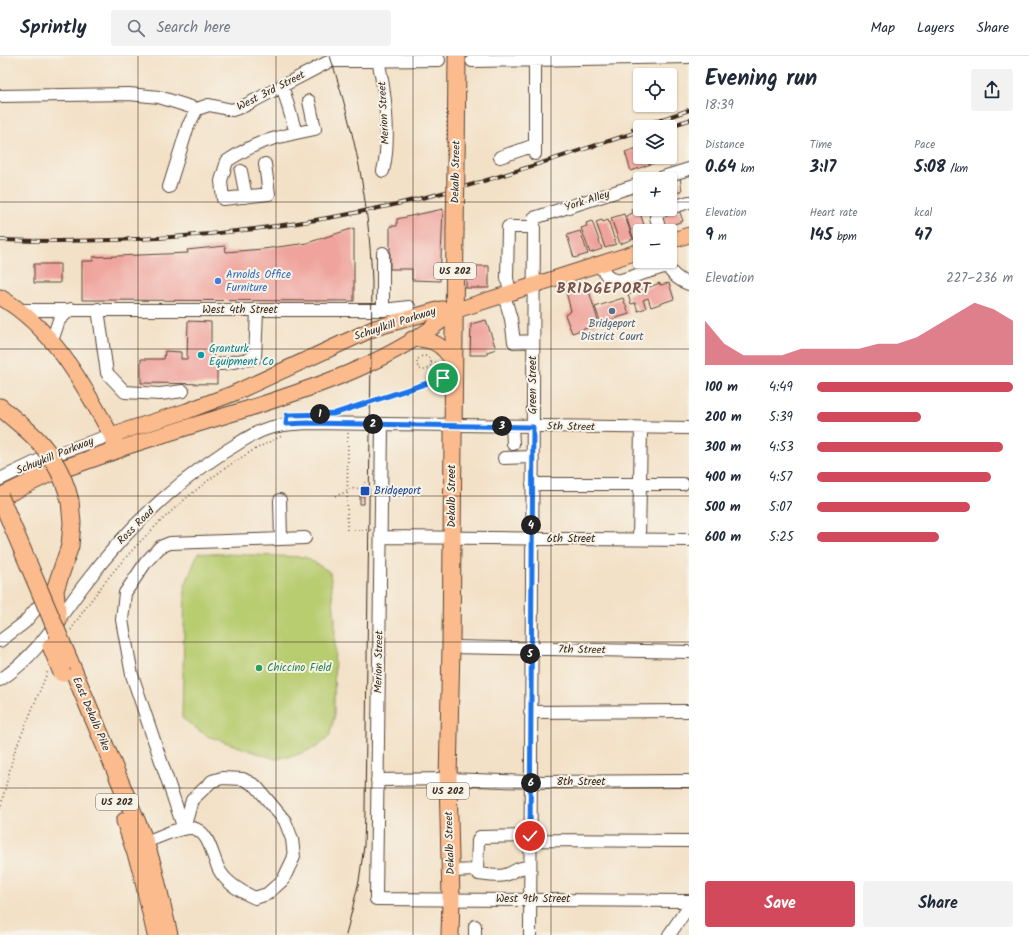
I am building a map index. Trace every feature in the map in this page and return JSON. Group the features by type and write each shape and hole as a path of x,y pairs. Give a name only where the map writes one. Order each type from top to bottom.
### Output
{"highway":[{"name":"Dekalb Street","path":"450,935 451,898 448,779 451,647 452,426 448,362 454,311 456,108 464,58"},
{"path":"0,407 44,446 55,462 63,478 70,502 72,523 70,546 59,577 55,597 58,621"},
{"path":"0,497 115,442"},
{"name":"East Dekalb Pike","path":"0,497 125,821 141,869 156,935"},
{"name":"East Dekalb Pike","path":"0,526 145,842 155,873 169,935"}],"main road":[{"path":"677,240 689,235"},
{"path":"454,311 633,253"},
{"path":"0,297 19,310 52,341 78,377 115,442"},
{"name":"Schuylkill Parkway","path":"115,442 187,411 232,394 375,328 441,309 454,311"},
{"name":"Schuylkill Parkway","path":"115,442 321,384 364,366 441,322 454,311"},
{"path":"412,339 426,339 437,343 445,350 448,362"}],"street":[{"path":"464,58 689,57"},
{"name":"West 3rd Street","path":"197,109 209,105 232,110 244,106 330,61 378,58 439,60"},
{"name":"Merion Street","path":"378,58 384,84 386,148 383,171"},
{"path":"500,156 535,149 535,58"},
{"path":"282,86 296,133"},
{"path":"0,96 99,93 137,94 159,97 197,109 188,126 169,186"},
{"path":"264,164 269,194 224,199 221,181 227,161 248,147 262,141 315,129 309,101"},
{"path":"677,173 689,169"},
{"path":"241,171 246,197"},
{"name":"York Alley","path":"507,294 508,227 534,223 633,187"},
{"path":"677,206 689,202"},
{"name":"Green Street","path":"530,935 530,649 534,223"},
{"path":"383,254 383,310"},
{"path":"598,264 609,278 618,281 653,268"},
{"path":"668,268 678,278 689,284"},
{"path":"507,294 514,342 533,342"},
{"name":"West 4th Street","path":"19,310 383,310 409,307"},
{"path":"52,341 59,320 71,309"},
{"path":"98,309 107,373 125,392 160,394 183,391"},
{"path":"221,364 255,358 257,310"},
{"name":"5th Street","path":"308,423 689,428"},
{"name":"Ross Road","path":"0,680 35,651 84,585 120,540 185,480 211,461 254,434 278,426 308,423"},
{"name":"Merion Street","path":"376,899 382,425"},
{"path":"512,426 513,444"},
{"path":"639,539 641,428"},
{"name":"Schuykill Parkway","path":"0,479 42,459 115,442"},
{"path":"504,458 532,457"},
{"path":"532,484 683,484"},
{"path":"280,500 281,539"},
{"name":"6th Street","path":"381,533 452,538 689,540"},
{"path":"184,828 132,675 122,620 126,592 146,562 160,547 165,545 305,538"},
{"path":"0,641 32,615 42,603 59,577"},
{"name":"7th Street","path":"451,647 689,652"},
{"path":"530,712 689,711"},
{"path":"145,842 184,828 193,828 201,832 207,840 220,872 230,884 255,898 267,894 283,880 294,857 292,839 285,821 256,786 243,779 222,778 212,781 192,800 184,828"},
{"name":"8th Street","path":"377,780 448,779 531,782 689,781"},
{"path":"529,867 518,867 509,874 503,876 479,874 477,870 478,841 480,837 689,841"},
{"path":"450,871 477,870"},
{"name":"West 9th Street","path":"376,899 451,898 689,901"},
{"path":"669,935 689,906"}],"path":[{"path":"425,356 429,358 431,363 429,367 424,370 418,367 417,363 419,358 425,356"},
{"path":"431,363 448,362"},
{"path":"333,414 443,378"},
{"path":"348,424 347,530 381,533"},
{"path":"335,496 346,492 348,489 363,488 365,480"}],"green space":[{"name":"Chiccino Field","path":"198,553 305,557 330,572 335,619 334,718 329,737 317,747 294,756 275,759 207,736 182,718 185,586"}],"building":[{"path":"633,149 633,164 651,164 631,171 625,152"},
{"path":"680,177 682,191 677,193 677,178"},
{"path":"443,209 440,281 412,280 412,269 390,269 390,226 397,226 397,219"},
{"path":"679,210 683,221 674,224 662,224 659,217 677,216 677,211"},
{"path":"633,213 633,216 641,216 644,224 633,224 633,237 626,216"},
{"path":"624,214 633,239 620,244 611,218"},
{"path":"602,220 603,222 608,220 616,244 605,248 596,222"},
{"path":"592,221 602,249 590,253 581,228 587,226 586,223"},
{"name":"Arnolds Office Furniture","path":"354,228 354,301 82,300 82,261 93,261 93,257 188,253 187,250 225,246 226,252 263,249 307,243"},
{"path":"580,231 588,254 574,258 567,235"},
{"path":"34,264 60,264 60,283 34,283"},
{"path":"466,266 489,266 489,288 466,288"},
{"path":"586,281 599,324 572,333 565,315 571,311 565,288"},
{"path":"660,283 660,285 669,283 674,299 651,307 648,298 643,300 646,308 638,311 635,303 631,304 628,295"},
{"name":"Bridgeport District Court","path":"623,298 629,314 601,323 595,307"},
{"path":"486,320 496,349 487,352 487,355 470,355 471,324"},
{"name":"Granturk Equipment Co","path":"188,321 211,322 211,351 214,351 213,361 217,361 217,384 141,383 141,359 164,359 165,351 181,352 181,359 187,359"},
{"path":"360,496 364,496 364,504 360,504"}],"tram line":[{"path":"330,56 347,113 359,167 368,223 372,282 364,846 359,881 346,935"}],"railway":[{"path":"660,120 689,110"},
{"path":"677,124 689,120"},
{"path":"0,240 112,240 167,237 223,233 333,217 442,193 517,171 633,133"}],"place":[{"name":"Arnolds Office Furniture","path":"218,281"},
{"name":"Bridgeport District Court","path":"612,311"},
{"name":"Granturk Equipment Co","path":"201,355"},
{"name":"Bridgeport","path":"365,491"},
{"name":"Chiccino Field","path":"259,668"}],"district":[{"name":"BRIDGEPORT","path":"604,289"}],"route":[{"path":"443,378 333,414 287,415 286,424 308,423 533,427 530,836"}]}
